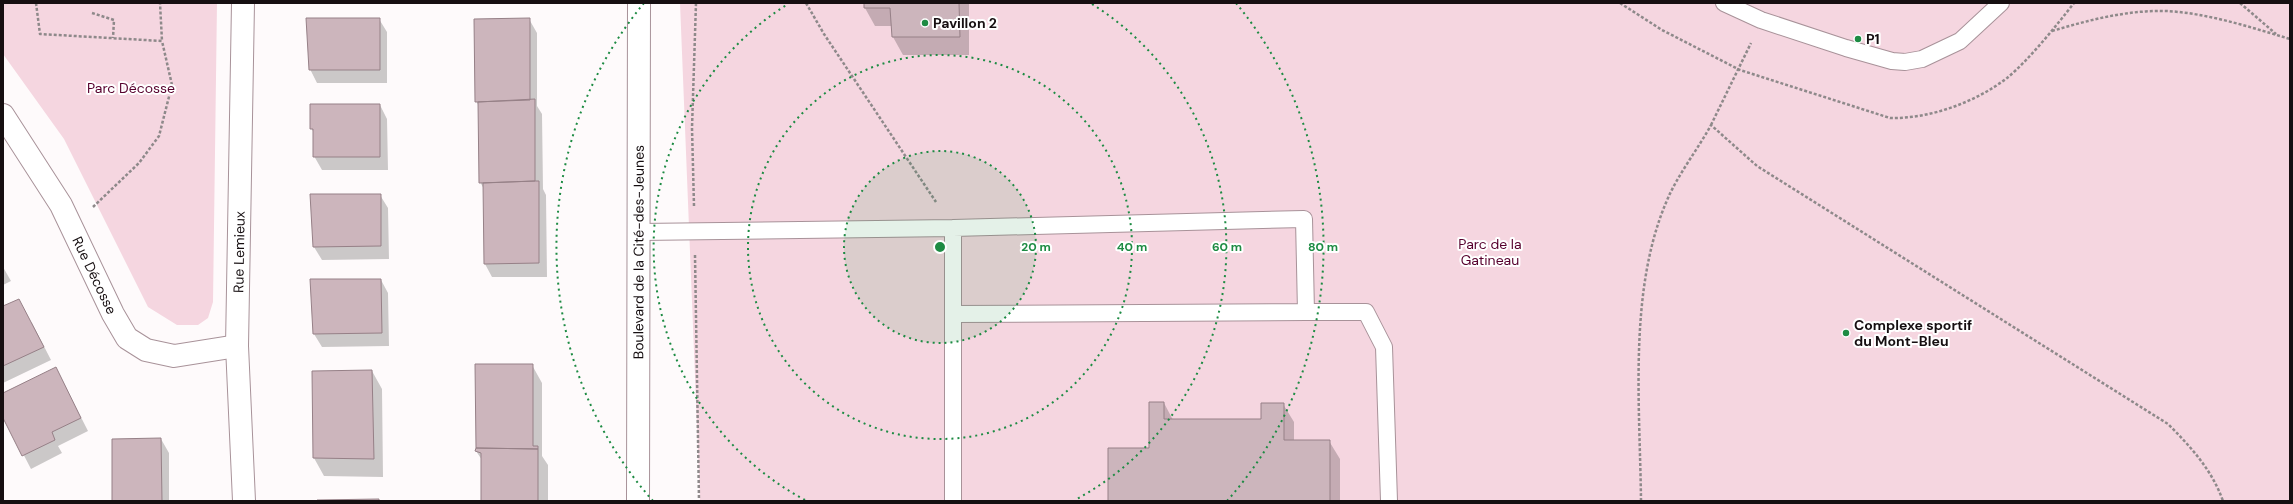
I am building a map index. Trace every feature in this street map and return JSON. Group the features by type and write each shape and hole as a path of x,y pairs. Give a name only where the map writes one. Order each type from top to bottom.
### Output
{"street":[{"name":"Rue Lemieux","path":"242,3 237,346 244,501"},
{"name":"Boulevard de la Cité-des-Jeunes","path":"638,501 639,3"},
{"name":"Rue Décosse","path":"3,115 61,206 113,314 127,338 146,350 174,356 237,346"}],"lane":[{"path":"1724,3 1761,20 1874,57 1904,62 1922,59 1960,41 2001,3"},
{"path":"639,232 953,228 1304,219 1306,312"},
{"path":"953,228 953,501"},
{"path":"953,314 1366,312 1384,347 1389,501"}],"path":[{"path":"36,3 40,34 162,41"},
{"path":"71,227 139,163 159,136 172,85 162,41 160,3"},
{"path":"806,3 824,34 953,228"},
{"path":"2240,3 2277,35"},
{"path":"2052,31 2111,16 2166,11 2227,21 2290,39"},
{"path":"92,13 114,20 113,38"},
{"path":"1641,501 1641,308 1650,249 1668,198 1711,125 1740,70 1761,20"},
{"path":"1711,125 1757,166 2162,420 2183,439 2199,458 2215,480 2223,501"}],"green space":[{"name":"Parc Décosse","path":"3,3 217,3 213,302 208,318 198,325 177,325 148,307 64,139 3,54"},
{"name":"Parc de la Gatineau","path":"680,3 2290,3 2290,501 700,501"}],"building":[{"name":"Pavillon 2","path":"864,3 959,3 960,37 892,37 890,8 864,8"},
{"path":"306,18 380,18 380,70 309,70"},
{"path":"530,18 530,100 475,102 474,19"},
{"path":"535,99 535,181 479,183 478,102"},
{"path":"310,104 380,104 380,157 313,157 313,129 310,129"},
{"path":"539,181 539,263 484,264 483,183"},
{"path":"310,194 381,194 381,246 313,247"},
{"path":"310,279 381,279 382,333 313,334"},
{"path":"19,299 44,347 3,366 3,306"},
{"path":"475,364 533,364 533,446 538,446 538,449 476,448"},
{"path":"56,367 81,418 52,432 55,440 22,456 3,418 3,393"},
{"path":"372,370 374,459 313,458 312,371"},
{"path":"1149,402 1164,402 1164,419 1261,419 1261,403 1284,403 1284,440 1330,440 1330,501 1108,501 1108,448 1149,448"},
{"path":"161,438 162,501 112,501 112,439"},
{"path":"476,448 538,449 538,501 481,501 481,453 475,451"},
{"path":"379,499 379,501 317,501 317,500"}],"place":[{"name":"Pavillon 2","path":"925,23"},
{"name":"P1","path":"1858,39"},
{"name":"Complexe sportif du Mont-Bleu","path":"1846,333"}]}
